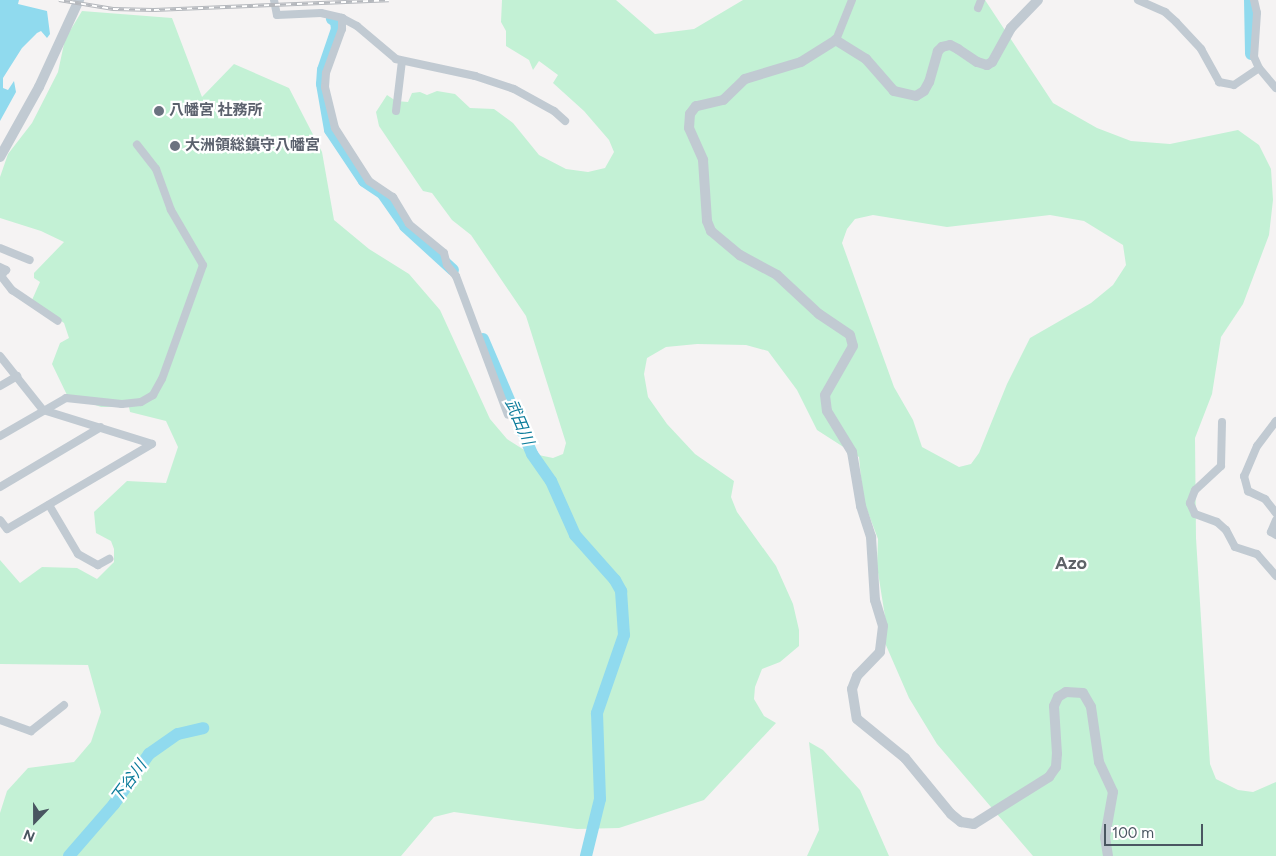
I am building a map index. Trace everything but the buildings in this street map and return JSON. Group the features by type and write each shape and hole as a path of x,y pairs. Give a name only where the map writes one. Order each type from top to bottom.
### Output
{"street":[{"path":"0,157 39,87 79,0"},
{"path":"274,0 277,16 321,13 342,18 402,61 475,76 514,89 554,111 564,121"},
{"path":"852,0 836,40 801,62 745,79 722,100 700,104 692,110 688,123 703,160 706,221 711,231 740,255 777,275 819,314 850,334 852,346 826,395 827,411 852,452 861,506 871,537 875,600 883,634 880,652 857,676 852,689 853,711 862,725 905,758 951,814 961,822 974,824 1049,777 1056,767 1057,754 1054,706 1058,697 1066,692 1083,693 1091,708 1098,762 1113,792 1105,837 1108,856"},
{"path":"836,40 866,59 894,91 916,96 924,91 929,82 938,51 942,47 950,45 977,62 987,65 992,62 1010,28 1038,0"},
{"path":"1138,0 1165,12 1176,22 1201,49 1219,82 1234,85 1259,68"},
{"path":"1254,0 1257,13 1253,47 1259,68 1276,88"},
{"path":"342,18 342,29 326,73 325,87 335,128 369,181 393,197 410,224 444,253 447,265 456,276 508,415"},
{"path":"396,111 402,61"},
{"path":"0,436 66,398 78,397 122,404 147,400 162,379 203,265 199,253 171,210 156,169 137,145"},
{"path":"0,248 30,260"},
{"path":"0,267 6,270 0,277 12,290 58,321"},
{"path":"0,356 43,410 152,444 49,506 7,528 0,520"},
{"path":"0,386 17,376"},
{"path":"1276,421 1257,446 1244,476 1248,491 1265,499 1276,514"},
{"path":"1222,422 1221,466 1195,490 1190,502 1195,514 1217,522 1226,530 1235,547 1257,554 1276,576"},
{"path":"0,487 101,427"},
{"path":"49,506 78,554 98,566 109,559"},
{"path":"1276,520 1272,532 1276,535"},
{"path":"0,720 31,731 64,705"}],"green space":[{"path":"502,0 616,0 655,34 694,29 743,0 985,0 1053,103 1097,128 1131,141 1170,144 1238,130 1259,145 1271,169 1273,200 1269,235 1243,304 1221,337 1212,394 1195,438 1196,538 1210,764 1216,779 1238,790 1253,792 1276,782 1276,856 1033,856 937,744 909,698 885,643 886,623 877,566 878,539 863,499 859,457 817,430 797,390 768,351 746,345 697,344 666,347 647,358 644,374 648,397 667,424 695,454 734,481 731,497 737,512 776,566 793,604 799,630 799,646 780,662 762,669 755,687 754,699 764,716 776,723 704,800 619,828 577,829 454,812 434,817 401,856 0,856 0,813 7,791 28,768 74,762 91,742 101,712 88,665 0,664 0,560 20,583 42,567 77,568 97,579 114,562 114,549 111,541 96,533 94,512 127,481 166,483 178,447 166,421 130,412 129,407 101,407 67,395 52,364 60,343 69,338 64,323 32,300 40,282 34,278 34,273 64,242 41,231 0,218 0,177 8,154 32,123 58,72 65,39 82,11 172,18 202,97 234,64 289,88 322,152 334,220 369,249 409,274 440,310 490,419 507,439 529,453 553,458 563,454 566,443 526,316 471,235 452,220 432,193 423,191 379,126 376,112 387,95 396,101 408,102 412,93 420,92 427,95 437,91 455,94 470,108 494,109 513,123 539,155 566,169 588,172 605,168 614,152 609,140 584,111 553,83 558,75 539,61 533,70 529,60 506,46 506,31 501,22","holes":["873,215 947,227 1050,215 1084,221 1123,245 1126,265 1113,285 1091,303 1030,338 1007,384 979,453 971,464 959,467 922,447 913,420 894,387 842,243 847,229 855,219"]},
{"path":"809,742 823,750 860,790 889,856 807,856 819,830"}],"water":[{"path":"0,0 19,0 18,4 47,11 50,34 47,38 41,31 37,33 22,48 3,78 3,88 8,90 14,81 16,92 0,121"}],"waterway":[{"path":"1250,0 1251,54"},
{"name":"武田川","path":"332,19 336,21 337,29 323,70 322,84 330,130 364,181 383,194 405,226 453,270"},
{"name":"武田川","path":"483,339 532,454 551,481 575,535 615,580 621,591 624,635 597,713 600,799 586,856"},
{"name":"下谷川","path":"69,856 114,804 149,754 178,734 203,728"}],"railway":[{"path":"59,0 113,9 154,10 389,0"}],"place":[{"name":"八幡宮 社務所","path":"159,111"},
{"name":"大洲領総鎮守八幡宮","path":"175,146"}],"district":[{"name":"Azo","path":"1071,563"}]}
